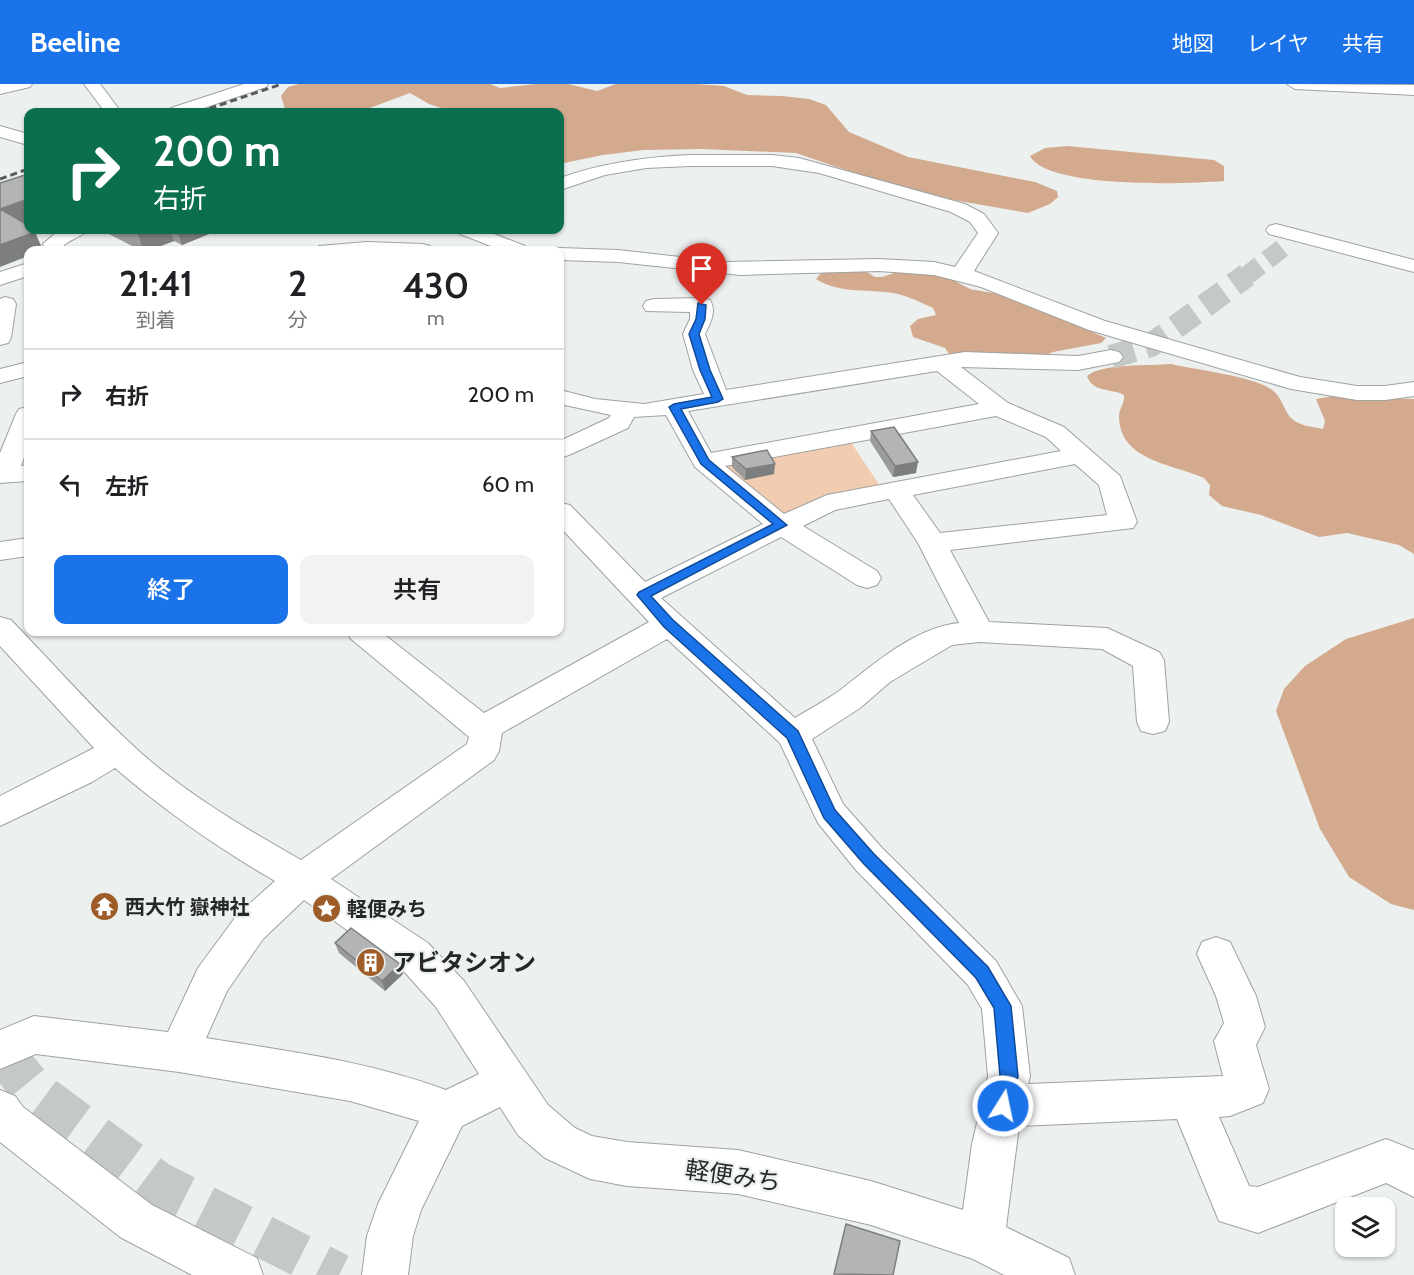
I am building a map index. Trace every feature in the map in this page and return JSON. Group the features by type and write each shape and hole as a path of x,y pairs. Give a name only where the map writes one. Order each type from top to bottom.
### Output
{"street":[{"path":"1295,84 1414,90"},
{"path":"93,85 110,108"},
{"path":"188,108 252,85"},
{"path":"0,131 24,138"},
{"path":"0,149 24,140"},
{"path":"564,183 606,168 657,161 779,161 809,165 925,199 971,214 979,219 986,225 988,233 961,274"},
{"path":"54,246 56,240 69,234"},
{"path":"471,234 481,245"},
{"path":"1288,236 1414,266"},
{"path":"564,254 618,256 693,267 804,269 892,264 961,274 1090,323 1298,384 1335,391 1371,393 1414,389"},
{"path":"0,279 24,270"},
{"path":"0,338 3,304 24,302"},
{"path":"654,306 706,306 694,334 696,345 718,399"},
{"path":"564,399 625,411 674,407 941,362 980,359 1078,363 1111,357"},
{"path":"932,543 1122,522 1111,482 1055,432 999,408 941,362"},
{"path":"0,376 24,373"},
{"path":"674,407 705,462 781,525 867,578"},
{"path":"705,462 999,408"},
{"path":"564,448 619,423 625,411"},
{"path":"24,424 3,476 24,473"},
{"path":"643,595 827,503 1080,456"},
{"path":"897,491 932,543 979,632"},
{"path":"564,515 669,624 793,735 830,813 869,859 982,973 1002,1006 1009,1076 994,1144 982,1239"},
{"path":"0,551 24,548"},
{"path":"179,1053 212,980 250,927 302,879 482,751 490,725 669,624"},
{"name":"軽便みち","path":"0,627 117,751 159,786 235,840 302,879 414,955 450,994 533,1120 560,1143 590,1157 627,1164 738,1172 870,1203 982,1239 1052,1275"},
{"path":"793,735 849,700 879,674 945,635 979,632 1107,639 1148,660 1153,722"},
{"path":"367,636 486,733"},
{"path":"0,812 80,773 117,751"},
{"path":"1003,1106 1230,1096 1248,1089 1234,1041 1245,1027 1236,996 1216,954"},
{"path":"0,1050 34,1035 179,1053 350,1081 405,1095 447,1112"},
{"path":"385,1275 390,1236 399,1204 447,1112 507,1082"},
{"path":"1190,1098 1235,1205 1258,1210 1386,1161 1414,1175"},
{"path":"0,1111 8,1122 136,1221 240,1275"}],"shaded area":[{"path":"299,84 490,84 500,88 536,84 568,84 597,91 616,84 724,86 747,95 809,99 826,105 849,132 908,157 1035,182 1057,191 1058,197 1050,204 1028,213 948,199 878,181 796,153 702,149 643,150 564,163 564,108 441,108 410,93 370,108 285,108 281,96 288,87"},
{"path":"1068,146 1214,160 1224,166 1224,181 1152,183 1090,179 1042,167 1030,156 1045,148"},
{"path":"901,271 947,277 970,289 1010,296 1106,338 1101,343 1053,352 1039,358 963,358 949,354 945,348 913,337 910,326 918,319 936,315 933,308 898,294 846,289 816,279 822,272 867,272 875,277"},
{"path":"1171,364 1262,384 1278,395 1292,419 1303,425 1323,429 1325,421 1316,399 1340,395 1414,399 1414,554 1399,545 1347,533 1319,537 1261,515 1222,506 1209,495 1210,485 1204,478 1150,459 1138,452 1128,443 1122,432 1119,417 1124,395 1098,388 1087,376 1115,367"},
{"path":"850,441 882,489 788,516 779,516 721,463"},
{"path":"1414,618 1414,910 1391,904 1349,877 1320,829 1276,711 1284,689 1305,666 1346,639"}],"building":[{"path":"24,175 24,200 0,209 0,183"},
{"path":"0,209 24,223 24,234 30,234 0,245"},
{"path":"894,427 918,462 895,466 871,431"},
{"path":"767,450 775,464 746,469 732,457"},
{"name":"アビタシオン","path":"351,928 400,964 382,981 335,943"},
{"path":"846,1224 900,1241 893,1275 834,1274"}],"tunnel":[{"path":"1245,277 1289,243"},
{"path":"1111,357 1151,345 1247,275"},
{"path":"0,1050 34,1091 158,1183 339,1275"}],"railway":[{"path":"211,108 282,84"},
{"path":"0,179 24,170"}],"place":[{"name":"西大竹 嶽神社","path":"104,907"},
{"name":"軽便みち","path":"326,909"},
{"name":"アビタシオン","path":"371,963"}],"route":[{"path":"702,305 694,334 705,370 718,399 674,407 705,462 781,525 643,595 669,624 793,735 830,813 869,859 982,973 1002,1006 1008,1046 1009,1076 1003,1106"}]}
